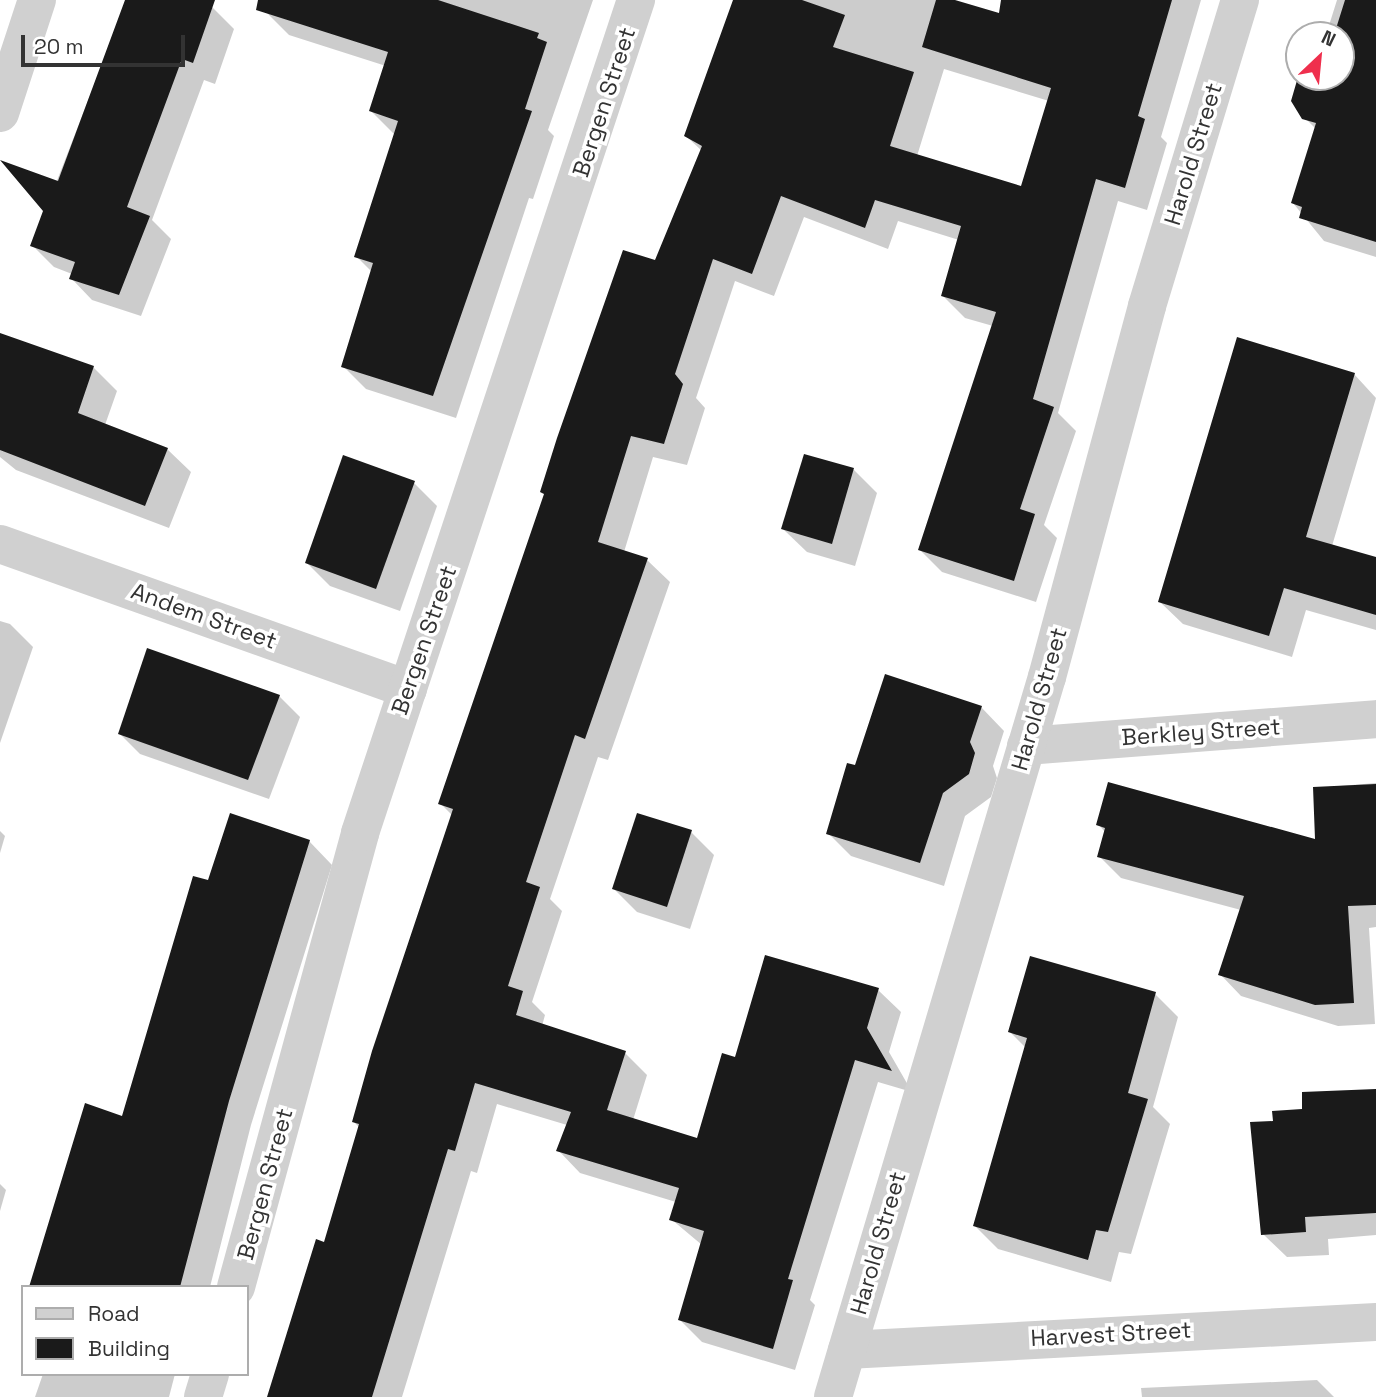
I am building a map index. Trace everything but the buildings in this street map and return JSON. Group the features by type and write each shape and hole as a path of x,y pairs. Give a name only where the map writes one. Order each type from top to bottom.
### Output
{"street":[{"path":"0,113 37,0"},
{"name":"Bergen Street","path":"237,1285 360,833 636,0"},
{"name":"Harold Street","path":"833,1397 1026,746 1147,306 1240,0"},
{"name":"Andem Street","path":"0,544 408,689"},
{"name":"Berkley Street","path":"1026,746 1376,719"},
{"name":"Harvest Street","path":"847,1350 1376,1322"},
{"path":"203,1397 209,1376"}]}
